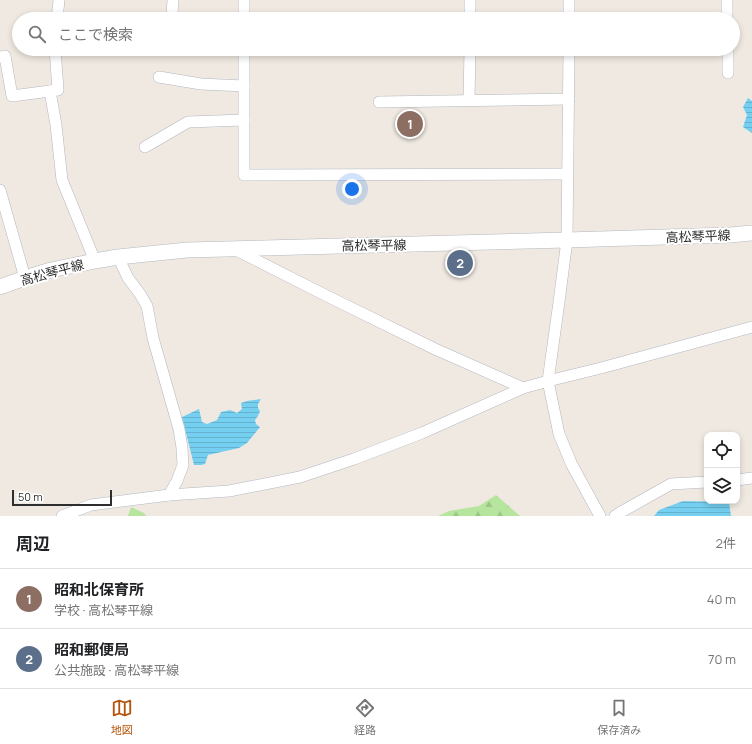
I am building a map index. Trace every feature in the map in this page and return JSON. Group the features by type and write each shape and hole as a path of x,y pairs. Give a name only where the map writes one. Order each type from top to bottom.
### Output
{"main road":[{"name":"高松琴平線","path":"0,287 51,270 95,261 187,250 567,240 752,233"}],"street":[{"path":"58,12 59,0"},
{"path":"172,12 173,0"},
{"path":"244,0 244,12"},
{"path":"470,0 470,12"},
{"path":"569,0 569,12"},
{"path":"727,0 727,12"},
{"path":"0,57 5,56 12,96 58,90 55,56"},
{"path":"244,56 244,175 567,174"},
{"path":"469,100 470,56"},
{"path":"569,56 567,240 548,381 559,434 572,465 600,516"},
{"path":"728,56 728,73"},
{"path":"159,77 201,84 244,86"},
{"path":"50,91 56,125 62,180 95,261"},
{"path":"379,102 569,99"},
{"path":"145,147 188,122 244,120"},
{"path":"0,190 25,278"},
{"path":"234,249 435,349 523,388"},
{"path":"118,258 128,278 140,294 146,306 153,338 179,429 183,466 169,496"},
{"path":"62,516 91,505 229,491 300,477 354,459 422,433 523,388 752,327"},
{"path":"740,480 752,478"},
{"path":"615,516 671,484 704,482"}],"green space":[{"path":"496,495 520,516 438,516 449,511 479,506"},
{"path":"131,507 144,513 146,516 128,516"}],"water":[{"path":"748,98 752,101 752,133 743,127 747,115 743,107"},
{"path":"261,399 258,404 260,411 255,420 256,424 260,427 247,443 239,448 208,455 205,464 194,465 182,417 199,409 202,422 207,424 217,420 221,412 230,410 237,413 242,409 241,403"},
{"path":"683,501 704,501 704,504 729,504 731,516 654,516 659,510"}],"place":[{"name":"昭和北保育所","path":"410,124"},
{"name":"昭和郵便局","path":"460,263"}]}
